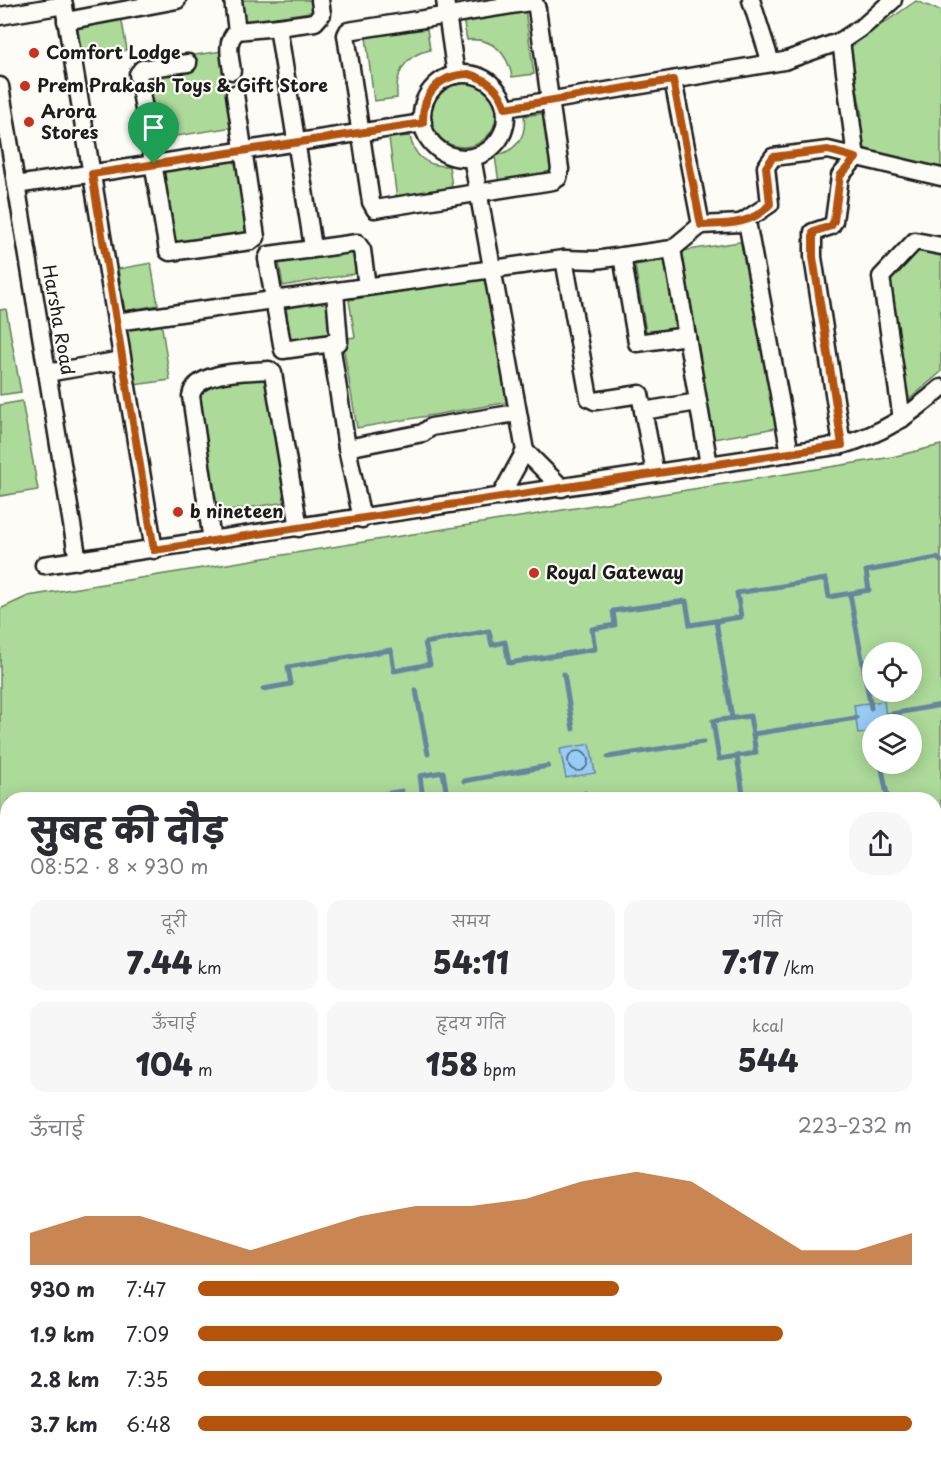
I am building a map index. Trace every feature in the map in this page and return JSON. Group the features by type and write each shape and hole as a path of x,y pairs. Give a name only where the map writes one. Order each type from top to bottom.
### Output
{"street":[{"path":"0,16 177,0"},
{"path":"232,71 229,46 230,40 237,31 233,0"},
{"path":"237,31 315,22 322,14 320,0"},
{"path":"751,0 771,63"},
{"path":"506,108 771,63 841,41 865,26 893,0"},
{"path":"530,2 535,4 549,99 560,169 558,178 375,209 371,202 346,35 348,31 446,7 530,2"},
{"path":"446,7 456,75"},
{"path":"64,9 154,550"},
{"path":"274,28 276,64"},
{"path":"274,28 314,247"},
{"path":"841,41 856,158 840,176 834,221 831,226 813,232 813,257 842,445"},
{"path":"188,63 139,70 168,250 251,241 257,233 235,94"},
{"path":"456,75 482,78 493,85 506,108 502,134 485,153 472,157 459,158 446,154 427,136 423,123 426,98 444,79 456,75"},
{"path":"673,80 701,225"},
{"name":"Harsha Road","path":"0,86 78,561"},
{"path":"16,185 423,123"},
{"path":"116,322 564,258 596,260 672,249 701,225 741,223 770,204 766,167 773,157 828,150 941,177"},
{"path":"472,157 494,268 525,451 562,488"},
{"path":"741,223 748,227 751,234 790,453"},
{"path":"902,419 880,277 915,241 941,246"},
{"path":"212,541 192,389 203,379 269,370 282,360 283,350 267,256 314,247 359,244 368,286"},
{"path":"672,249 709,465"},
{"path":"622,256 637,343 687,336"},
{"path":"564,258 589,398 595,401 640,394 655,473"},
{"path":"283,350 339,342 335,292"},
{"path":"332,343 347,448 362,519"},
{"path":"47,373 122,360"},
{"path":"269,370 273,373 277,391 299,528"},
{"path":"44,566 842,445 872,437 902,419 941,388"},
{"path":"643,411 698,402"},
{"path":"347,448 423,433 431,427 517,413"},
{"path":"500,497 525,451"}],"green space":[{"path":"240,0 315,0 317,11 244,22"},
{"path":"916,1 941,11 941,170 853,152 862,116 849,47"},
{"path":"525,10 534,74 512,77 507,61 497,48 484,41 467,40 463,19"},
{"path":"121,16 127,50 82,58 76,24"},
{"path":"427,29 430,50 414,56 403,67 398,81 397,98 374,101 366,37"},
{"path":"222,51 234,127 151,140 139,63"},
{"path":"463,81 476,83 486,91 494,101 496,114 494,127 486,137 476,145 463,147 450,145 440,137 432,127 430,114 432,101 440,91 450,83"},
{"path":"545,113 555,174 499,183 495,156 509,151 522,137 524,116"},
{"path":"410,136 415,150 423,159 435,165 449,166 453,194 397,200 389,138"},
{"path":"242,158 254,235 170,247 159,171"},
{"path":"745,241 776,428 714,439 682,251"},
{"path":"917,243 941,251 941,372 903,405 885,278"},
{"path":"355,250 359,273 283,286 279,262"},
{"path":"666,260 679,332 647,338 635,265"},
{"path":"151,263 158,305 125,311 118,269"},
{"path":"487,278 510,402 357,428 342,339 355,337 349,300"},
{"path":"330,301 335,335 291,342 286,308"},
{"path":"6,309 21,392 0,395 0,310"},
{"path":"161,321 170,380 134,385 125,326"},
{"path":"263,368 293,501 214,513 198,398 204,384"},
{"path":"22,401 38,490 0,496 0,405"},
{"path":"941,445 941,792 0,792 0,609 28,596 892,457"}],"water":[{"path":"884,702 886,714 862,714 862,733 858,734 854,705"},
{"path":"590,744 595,773 566,778 560,749"}],"waterway":[{"path":"263,689 291,684 288,667 391,650 394,671 430,664 425,643 489,631 492,645 505,642 509,663 595,649 592,629 615,625 613,611 686,601 690,625 741,617 737,593 826,579 829,597 869,590 866,571 937,558 941,561"},
{"path":"850,594 871,708"},
{"path":"716,621 732,718"},
{"path":"564,674 573,729"},
{"path":"416,690 428,754"},
{"path":"892,714 941,705"},
{"path":"750,716 756,753 719,759 713,721 750,716"},
{"path":"753,734 856,718"},
{"path":"608,757 703,742"},
{"path":"737,756 743,792"},
{"path":"464,781 548,766"},
{"path":"443,772 446,792"},
{"path":"422,792 420,776 443,772"},
{"path":"883,774 886,792"},
{"path":"396,792 402,791"}],"place":[{"name":"Comfort Lodge","path":"34,53"},
{"name":"Prem Prakash Toys & Gift Store","path":"25,86"},
{"name":"Arora Stores","path":"29,122"},
{"name":"b nineteen","path":"178,512"},
{"name":"Royal Gateway","path":"534,573"}],"route":[{"path":"469,74 493,85 506,108 673,80 701,225 741,223 767,208 770,204 766,163 773,157 828,150 856,158 840,176 834,221 831,226 816,229 813,232 813,257 842,445 154,550 92,174 154,164 423,123 422,110 426,98 444,79 456,75 469,74"}]}
